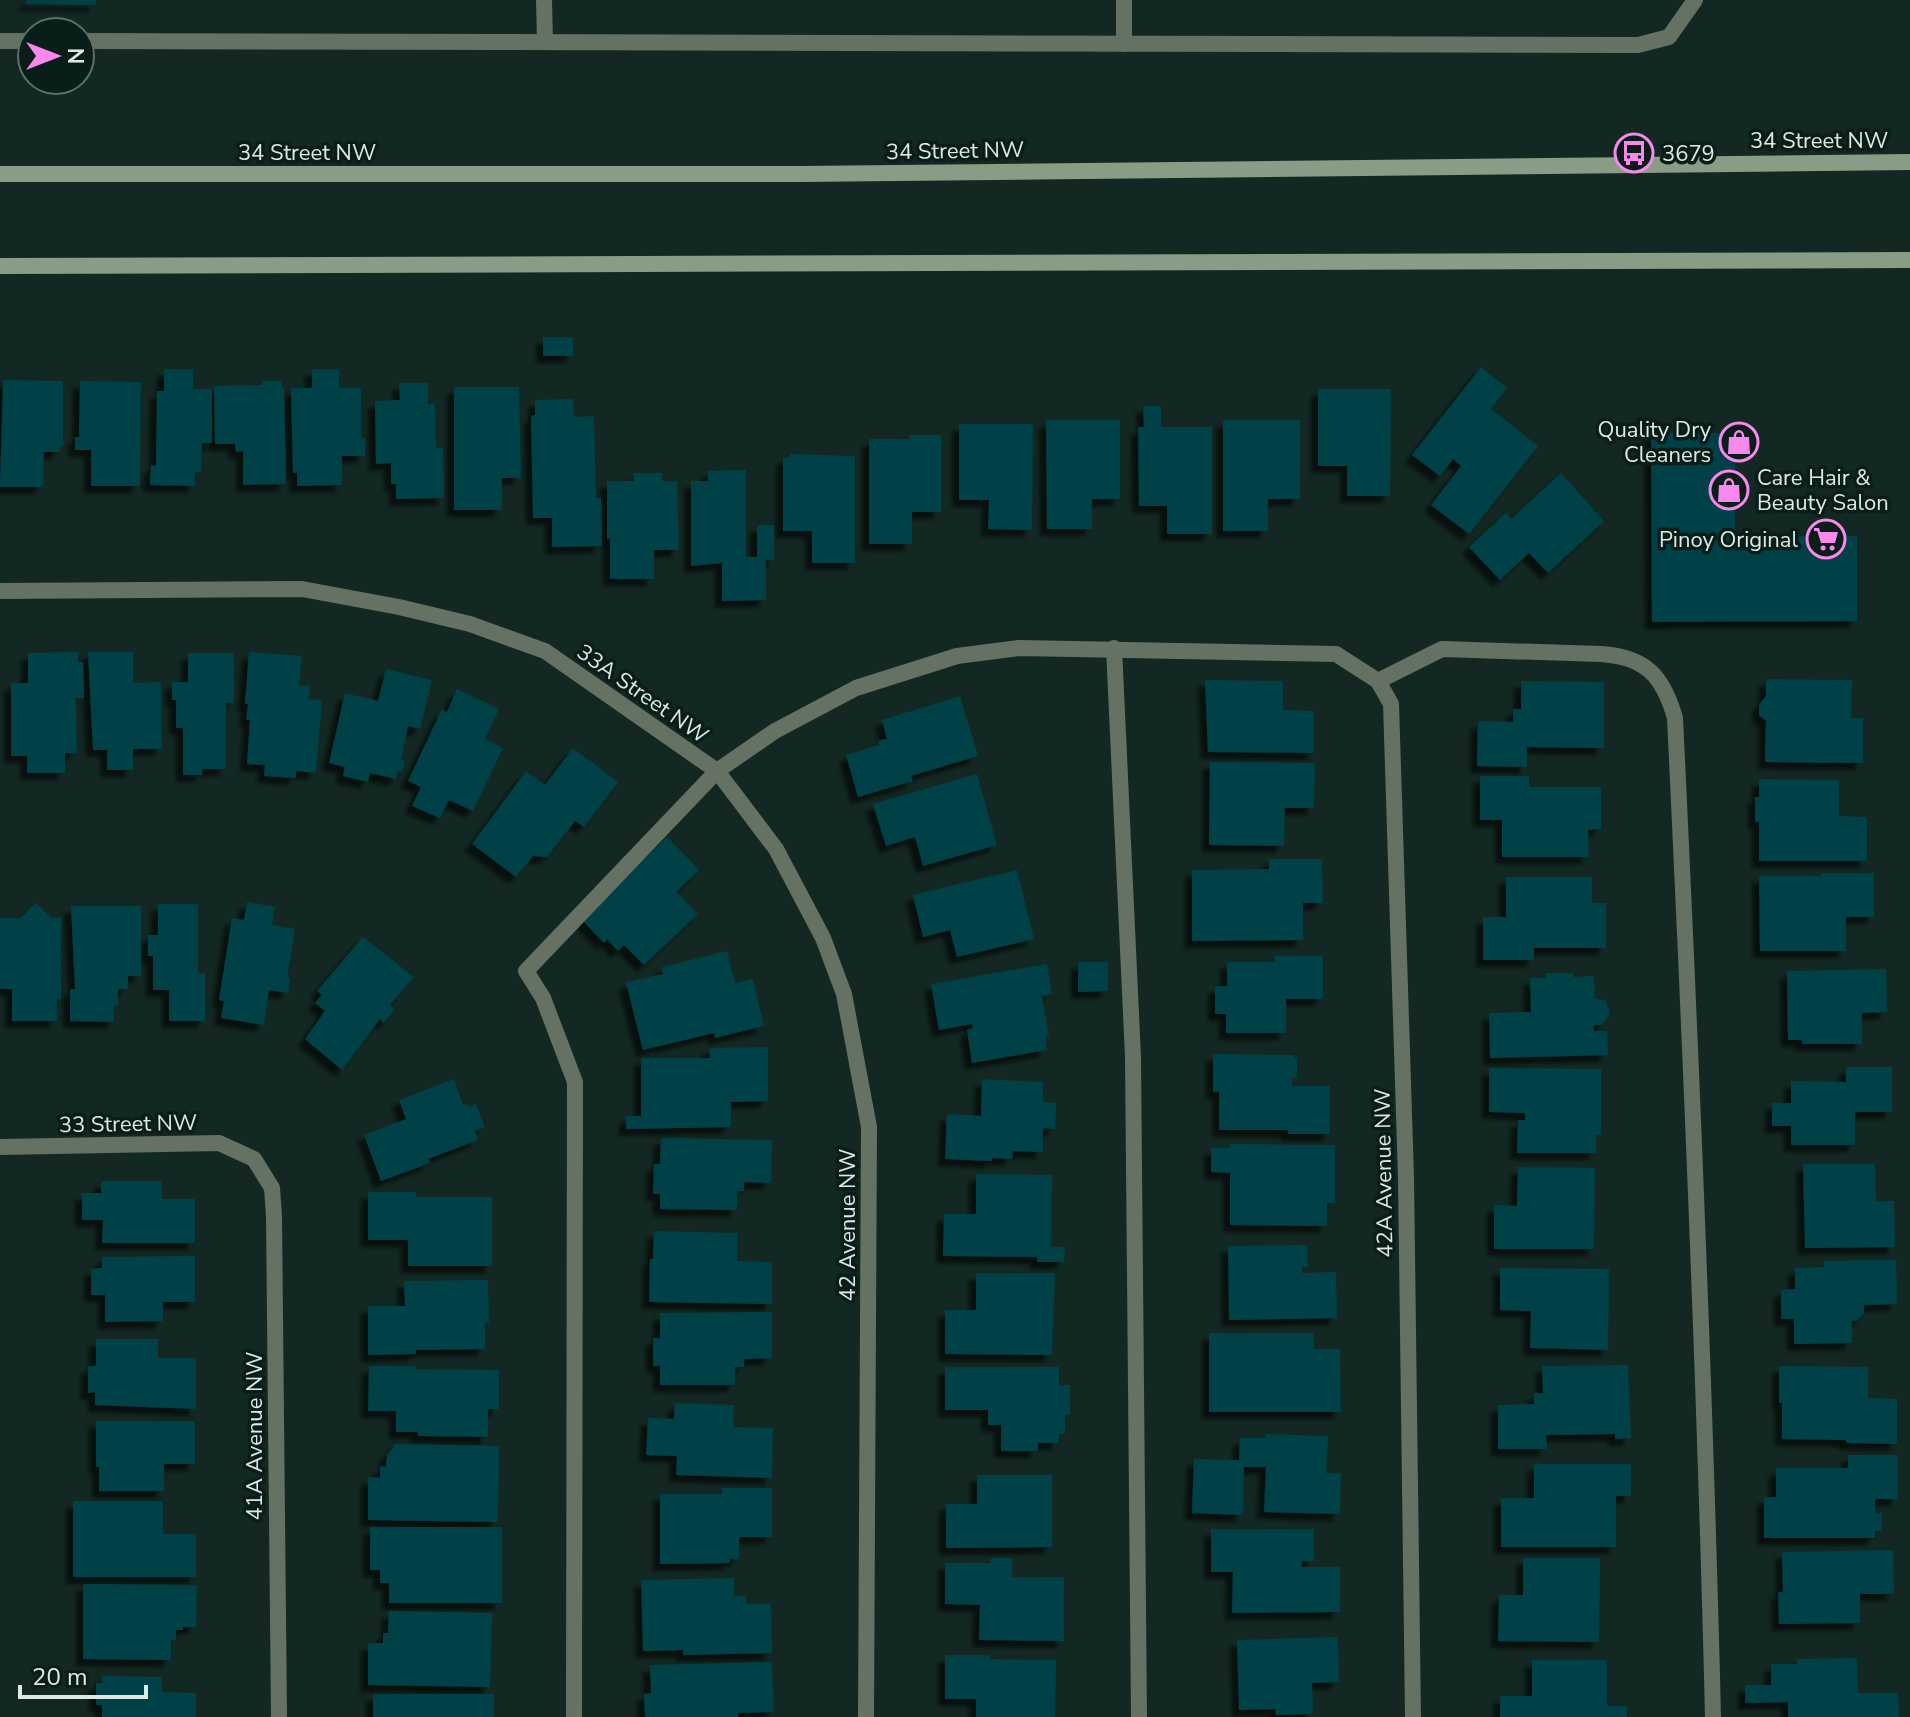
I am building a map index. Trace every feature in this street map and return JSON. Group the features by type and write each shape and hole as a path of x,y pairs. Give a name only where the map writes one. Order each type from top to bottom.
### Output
{"main road":[{"name":"34 Street NW","path":"0,174 800,174 1910,162"},
{"path":"0,266 1910,260"}],"street":[{"path":"544,0 545,42"},
{"path":"1124,0 1124,44"},
{"path":"96,41 1638,45 1669,37 1695,0"},
{"name":"33A Street NW","path":"0,591 302,589 470,624 545,651 717,771 775,731 856,688 957,656 1019,648 1336,654 1378,681"},
{"path":"1114,648 1133,1057 1139,1717"},
{"path":"1378,681 1442,649 1601,654 1625,655 1644,665 1668,692 1675,718 1696,1158 1713,1717"},
{"name":"42A Avenue NW","path":"1378,681 1391,704 1406,1177 1413,1717"},
{"path":"574,1717 575,1082 543,998 526,971 717,771"},
{"name":"42 Avenue NW","path":"717,771 776,849 823,938 844,994 869,1127 866,1717"},
{"name":"33 Street NW","path":"0,1147 219,1143 254,1159"},
{"name":"41A Avenue NW","path":"254,1159 272,1188 274,1216 279,1717"}],"building":[{"path":"26,0 96,0 96,5 26,4"},
{"path":"543,337 573,337 573,356 543,356"},
{"path":"1481,367 1507,388 1491,409 1538,446 1469,534 1431,505 1461,466 1453,459 1440,476 1412,455"},
{"path":"164,369 193,369 193,389 212,389 212,443 202,443 201,472 195,472 195,486 150,485 151,465 156,466 157,391 164,391"},
{"path":"312,369 339,369 339,388 361,388 361,438 365,438 365,456 342,456 342,485 297,486 297,473 293,473 291,388 312,388"},
{"path":"3,380 63,381 63,446 60,446 59,452 44,452 43,487 0,487"},
{"path":"80,381 141,382 140,486 91,486 91,450 75,450 75,437 79,437"},
{"path":"262,381 282,381 284,387 286,484 243,485 243,451 236,452 235,444 215,444 214,386 262,385"},
{"path":"399,383 428,383 428,404 435,404 436,448 443,448 444,498 396,499 396,484 391,484 391,463 376,464 375,401 400,400"},
{"path":"454,387 519,387 521,478 502,478 502,510 454,510"},
{"path":"1318,389 1391,389 1390,496 1347,496 1347,466 1318,466"},
{"path":"573,399 574,417 594,416 596,498 601,498 602,546 552,547 552,518 533,518 531,416 535,415 535,400"},
{"path":"1143,406 1161,406 1161,427 1212,427 1212,534 1167,534 1167,506 1139,506 1138,427 1144,427"},
{"path":"1046,420 1120,420 1120,499 1092,499 1092,529 1047,529"},
{"path":"1223,420 1300,420 1300,499 1268,499 1268,531 1223,531"},
{"path":"959,424 1033,424 1032,530 988,529 989,500 959,500"},
{"path":"1651,433 1735,433 1735,536 1857,536 1857,621 1652,622"},
{"path":"909,435 941,435 941,512 912,512 912,544 869,544 869,439 909,439"},
{"path":"790,454 855,456 855,563 812,563 812,531 783,531 783,458 790,457"},
{"path":"746,470 746,557 757,557 757,525 774,525 774,560 766,560 766,600 722,601 722,563 691,566 691,481 708,481 708,471"},
{"path":"634,473 662,473 662,481 677,481 679,550 654,550 654,579 610,579 607,481 634,481"},
{"path":"1561,473 1604,521 1548,573 1529,553 1500,580 1469,547 1506,513 1511,519"},
{"path":"78,652 78,662 83,662 84,698 76,698 77,753 65,753 65,773 27,773 27,756 11,756 11,683 28,683 28,653"},
{"path":"88,652 133,652 133,683 161,682 162,749 133,749 133,770 107,770 107,750 93,750"},
{"path":"249,652 302,656 299,685 310,686 308,699 322,700 316,773 296,771 296,778 264,776 265,765 247,764 250,720 246,720 248,704 245,704"},
{"path":"188,653 234,653 234,703 226,703 226,769 202,769 202,775 183,775 183,728 176,728 176,700 172,700 172,682 188,682"},
{"path":"386,669 432,680 420,729 408,726 401,760 405,761 396,779 370,773 368,782 343,776 345,767 329,763 345,693 378,701"},
{"path":"1766,679 1852,680 1851,718 1863,718 1863,763 1765,762 1766,721 1759,715 1759,705 1766,696"},
{"path":"1205,680 1283,681 1283,710 1314,711 1314,753 1208,752"},
{"path":"1521,681 1604,682 1604,748 1527,747 1527,767 1477,766 1478,721 1513,722 1513,709 1521,709"},
{"path":"457,689 499,709 485,739 503,748 473,811 449,800 440,818 412,806 421,787 408,781 442,709 447,712"},
{"path":"960,696 978,756 911,776 913,781 858,797 846,755 879,745 878,741 887,739 882,720"},
{"path":"573,748 618,782 584,827 575,821 547,857 533,856 516,877 472,844 526,771 545,785"},
{"path":"1210,762 1315,763 1314,808 1285,808 1284,846 1209,845"},
{"path":"977,774 997,845 923,866 915,837 886,846 873,804"},
{"path":"1480,776 1529,776 1529,787 1601,787 1601,829 1588,830 1589,857 1502,857 1502,820 1480,820"},
{"path":"1759,779 1839,780 1839,816 1867,817 1867,861 1759,861 1759,822 1755,822 1755,797 1759,797"},
{"path":"667,837 699,870 676,892 698,914 644,965 624,945 618,951 607,939 604,943 581,919"},
{"path":"1269,859 1322,859 1323,903 1303,903 1303,940 1192,941 1192,870 1269,869"},
{"path":"1017,870 1034,939 957,957 950,930 923,937 913,895"},
{"path":"1821,873 1874,873 1874,917 1846,917 1846,951 1760,951 1759,876 1821,876"},
{"path":"1506,877 1592,877 1592,903 1606,903 1606,948 1534,948 1534,960 1483,960 1483,917 1506,917"},
{"path":"247,902 275,907 272,925 295,929 287,978 290,978 288,993 269,990 264,1025 221,1018 224,1001 219,1000 232,918 244,920"},
{"path":"36,903 51,918 61,918 61,999 57,999 57,1021 12,1021 12,989 0,989 0,918 20,918"},
{"path":"158,904 198,904 198,973 205,973 205,1021 169,1021 169,990 153,990 153,956 148,956 148,935 158,935"},
{"path":"71,906 141,906 141,976 128,976 128,989 118,989 114,1022 70,1021 70,989 75,989"},
{"path":"363,937 414,977 390,1005 394,1010 384,1023 380,1019 342,1070 305,1039 325,1011 315,1003 322,995 317,991"},
{"path":"727,951 735,983 753,979 764,1026 715,1038 714,1033 643,1050 626,982 663,974 662,967"},
{"path":"1275,956 1323,956 1323,999 1286,999 1286,1033 1226,1033 1226,1014 1215,1014 1215,986 1227,986 1227,962 1275,962"},
{"path":"1078,962 1108,962 1108,991 1078,992"},
{"path":"1047,964 1052,994 1042,996 1049,1036 1045,1037 1047,1050 972,1063 967,1030 973,1028 972,1024 939,1030 931,984"},
{"path":"1886,969 1887,1012 1862,1013 1862,1044 1802,1044 1802,1040 1788,1040 1787,971"},
{"path":"1546,973 1594,976 1595,998 1606,1001 1610,1014 1602,1025 1594,1025 1594,1031 1607,1031 1608,1055 1490,1058 1489,1013 1531,1012 1530,978 1546,978"},
{"path":"768,1047 768,1101 731,1102 731,1127 626,1129 626,1116 641,1116 641,1058 710,1058 709,1048"},
{"path":"1213,1054 1294,1055 1297,1058 1297,1078 1292,1078 1292,1086 1330,1086 1330,1134 1288,1134 1288,1130 1219,1130 1219,1092 1213,1092"},
{"path":"1846,1067 1892,1067 1892,1112 1855,1112 1855,1145 1791,1145 1791,1126 1772,1126 1772,1103 1791,1103 1791,1081 1846,1082"},
{"path":"1489,1068 1601,1069 1601,1135 1596,1135 1596,1153 1517,1153 1518,1120 1525,1120 1525,1113 1489,1112"},
{"path":"454,1079 463,1105 476,1104 485,1127 475,1131 478,1140 428,1159 430,1163 381,1181 364,1135 406,1119 399,1100"},
{"path":"982,1079 1043,1082 1043,1102 1056,1103 1055,1129 1043,1128 1043,1152 1013,1151 1012,1159 992,1158 992,1161 945,1159 947,1114 981,1116"},
{"path":"661,1138 772,1140 771,1183 744,1182 744,1191 737,1191 737,1210 660,1209 660,1194 653,1194 654,1164 660,1164"},
{"path":"1230,1144 1335,1145 1335,1203 1327,1203 1327,1226 1230,1225 1230,1173 1211,1172 1211,1148 1230,1148"},
{"path":"1803,1164 1875,1164 1876,1201 1894,1201 1895,1247 1805,1248"},
{"path":"1518,1167 1595,1168 1594,1249 1494,1249 1494,1205 1517,1206"},
{"path":"976,1174 1052,1175 1051,1247 1065,1247 1064,1262 1037,1262 1037,1257 943,1256 944,1214 976,1214"},
{"path":"101,1181 162,1181 162,1199 195,1199 195,1243 102,1243 103,1220 82,1220 82,1193 101,1193"},
{"path":"368,1192 416,1192 416,1197 492,1197 492,1266 408,1266 408,1240 368,1240"},
{"path":"654,1231 738,1233 737,1261 772,1262 772,1304 649,1302"},
{"path":"1307,1245 1308,1267 1302,1267 1302,1273 1336,1272 1337,1318 1229,1320 1228,1246"},
{"path":"195,1256 195,1302 163,1302 163,1321 105,1322 105,1295 91,1295 91,1269 102,1268 102,1257"},
{"path":"1896,1260 1897,1304 1864,1305 1864,1313 1852,1321 1852,1343 1794,1344 1794,1319 1781,1319 1781,1290 1795,1289 1795,1268 1824,1267 1824,1261"},
{"path":"1500,1268 1609,1269 1608,1350 1530,1348 1531,1311 1500,1310"},
{"path":"976,1273 1055,1273 1052,1355 945,1354 945,1310 976,1310"},
{"path":"488,1280 489,1323 485,1323 485,1349 416,1350 416,1354 368,1355 368,1306 405,1306 404,1281"},
{"path":"772,1312 772,1358 744,1359 744,1367 735,1367 735,1385 660,1385 660,1366 653,1366 653,1338 660,1338 660,1313"},
{"path":"1209,1333 1314,1333 1314,1349 1340,1349 1341,1412 1209,1412"},
{"path":"96,1339 158,1339 158,1358 196,1358 196,1409 95,1405 95,1392 88,1393 88,1366 96,1366"},
{"path":"1628,1365 1631,1438 1615,1439 1615,1434 1546,1435 1547,1449 1498,1449 1498,1405 1534,1404 1534,1393 1543,1393 1542,1366"},
{"path":"369,1366 499,1370 499,1409 488,1409 488,1437 418,1436 418,1432 396,1432 396,1411 368,1411"},
{"path":"1779,1366 1868,1367 1868,1398 1897,1399 1897,1444 1782,1439"},
{"path":"945,1367 1059,1367 1059,1385 1070,1385 1070,1415 1065,1415 1065,1434 1059,1434 1059,1443 1038,1443 1038,1451 1001,1451 1001,1425 988,1425 988,1410 945,1410"},
{"path":"675,1403 734,1405 733,1427 773,1428 772,1478 676,1475 677,1456 646,1455 648,1418 674,1419"},
{"path":"96,1421 195,1421 195,1464 164,1464 164,1491 99,1491"},
{"path":"1266,1434 1328,1436 1326,1473 1341,1473 1340,1514 1264,1512 1266,1467 1244,1467 1243,1515 1192,1513 1194,1459 1239,1460 1240,1438 1266,1438"},
{"path":"394,1444 499,1446 498,1522 368,1520 368,1477 380,1478 380,1466 386,1467 387,1454"},
{"path":"1848,1455 1898,1455 1898,1499 1875,1499 1875,1513 1882,1513 1882,1531 1875,1531 1875,1538 1764,1538 1764,1497 1776,1497 1776,1468 1848,1468"},
{"path":"1534,1464 1631,1464 1631,1496 1616,1496 1616,1547 1501,1547 1501,1498 1534,1498"},
{"path":"977,1475 1052,1475 1052,1547 946,1548 946,1504 977,1504"},
{"path":"722,1488 772,1488 772,1537 739,1537 739,1559 730,1559 730,1563 660,1564 660,1494 722,1494"},
{"path":"73,1501 163,1501 163,1534 196,1534 196,1577 73,1577"},
{"path":"370,1527 502,1527 502,1603 389,1603 389,1583 380,1583 380,1570 370,1570"},
{"path":"1211,1529 1314,1529 1314,1561 1302,1561 1302,1567 1340,1567 1340,1612 1232,1613 1233,1572 1211,1572"},
{"path":"1893,1550 1894,1594 1860,1594 1860,1623 1779,1624 1778,1592 1783,1592 1782,1552"},
{"path":"991,1558 1012,1558 1012,1577 1064,1577 1064,1641 979,1640 980,1605 945,1604 945,1563 991,1563"},
{"path":"1523,1558 1600,1558 1599,1642 1498,1641 1499,1595 1523,1595"},
{"path":"734,1578 734,1596 746,1596 746,1604 771,1604 772,1653 683,1655 683,1650 643,1651 641,1580"},
{"path":"83,1584 197,1585 196,1627 176,1630 176,1640 171,1640 171,1660 83,1659"},
{"path":"389,1611 492,1613 490,1687 368,1685 368,1643 383,1643 383,1633 388,1633"},
{"path":"1338,1637 1339,1682 1312,1683 1313,1714 1276,1715 1275,1709 1239,1710 1237,1640"},
{"path":"945,1655 1056,1660 1055,1717 976,1717 976,1699 945,1699"},
{"path":"1857,1658 1858,1693 1898,1693 1899,1717 1788,1717 1788,1702 1745,1703 1745,1685 1771,1685 1771,1664 1797,1664 1797,1659"},
{"path":"1532,1660 1607,1660 1607,1706 1627,1706 1627,1717 1500,1717 1500,1696 1532,1696"},
{"path":"772,1662 774,1712 738,1713 738,1717 645,1717 644,1694 651,1693 650,1665"},
{"path":"102,1676 162,1677 162,1692 196,1693 196,1717 102,1717 102,1705 96,1705 96,1683 102,1683"},
{"path":"373,1694 494,1694 494,1717 373,1717"}],"place":[{"name":"3679","path":"1634,153"},
{"name":"Quality Dry Cleaners","path":"1739,442"},
{"name":"Care Hair & Beauty Salon","path":"1729,490"},
{"name":"Pinoy Original","path":"1826,539"}]}
